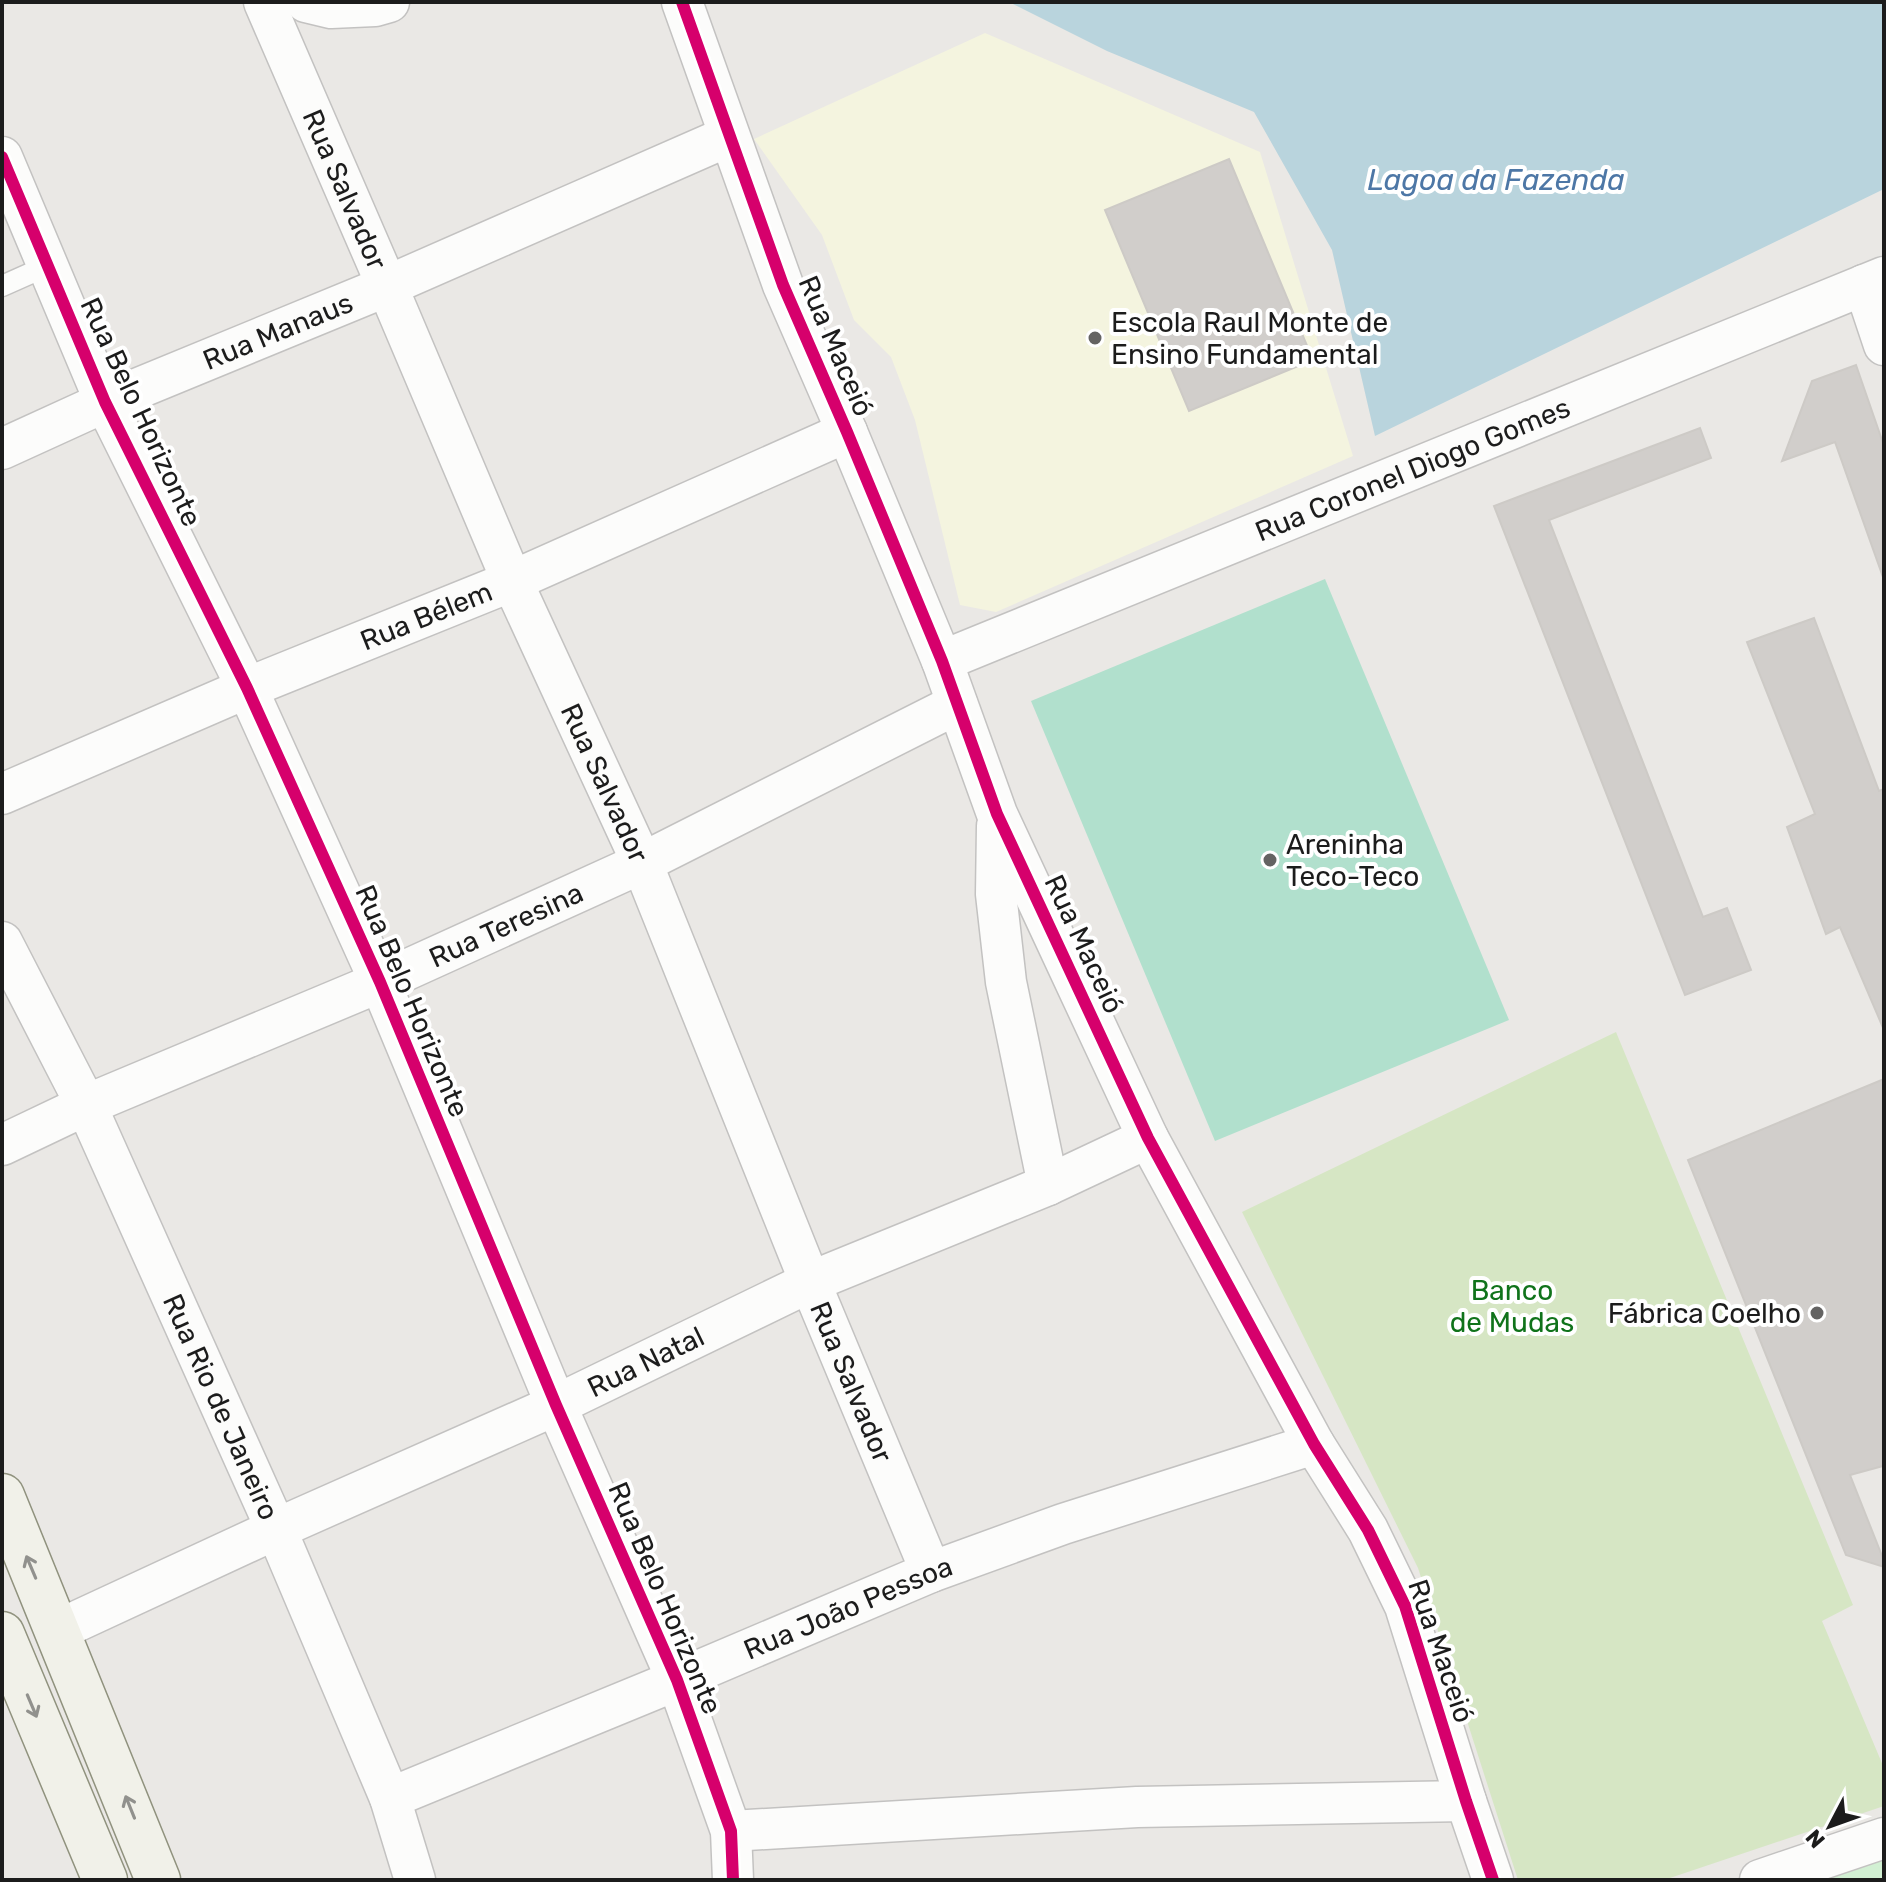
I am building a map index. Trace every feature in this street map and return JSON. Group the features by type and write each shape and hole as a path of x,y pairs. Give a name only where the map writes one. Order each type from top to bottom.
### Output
{"main road":[{"path":"2,1496 158,1880"},
{"path":"2,1634 105,1880"}],"street":[{"name":"Rua Salvador","path":"264,2 512,581 642,863 810,1282 931,1572"},
{"path":"306,2 331,8 375,6 389,2"},
{"name":"Rua Maceió","path":"682,2 783,285 942,661 997,814 1148,1138 1314,1444 1368,1530 1405,1606 1493,1880"},
{"name":"Rua Manaus","path":"2,449 105,402 387,286 729,136"},
{"name":"Rua Belo Horizonte","path":"2,157 105,402 247,688 380,982 556,1405 677,1680 731,1831 733,1880"},
{"path":"1874,281 1884,345"},
{"name":"Rua Coronel Diogo Gomes","path":"942,661 1874,281"},
{"name":"Rua Bélem","path":"2,794 247,688 512,581 847,432"},
{"name":"Rua Teresina","path":"2,1145 86,1105 380,982 642,863 957,704"},
{"name":"Rua Maceió","path":"997,814 996,894 1006,982 1048,1185"},
{"name":"Rua Rio de Janeiro","path":"2,942 86,1105 276,1529 390,1798 415,1880"},
{"name":"Rua Natal","path":"58,1630 556,1405 810,1282 1048,1185 1148,1138"},
{"name":"Rua João Pessoa","path":"390,1798 931,1572 1063,1524 1314,1444"},
{"path":"731,1831 1137,1807 1466,1801"},
{"path":"1760,1880 1884,1838"}],"lane":[{"path":"2,286 47,266"}],"shaded area":[{"name":"Escola Raul Monte de Ensino Fundamental","path":"985,33 1260,152 1353,456 996,612 960,605 915,420 891,357 854,320 822,235 754,139"}],"green space":[{"name":"Areninha Teco-Teco","path":"1325,579 1509,1020 1215,1141 1031,701"},
{"name":"Banco de Mudas","path":"1616,1032 1853,1605 1822,1621 1884,1768 1884,1806 1664,1880 1518,1880 1418,1568 1242,1212"},
{"path":"1884,1858 1884,1880 1818,1880"}],"water":[{"name":"Lagoa da Fazenda","path":"1009,2 1884,2 1884,189 1375,436 1332,250 1254,112 1107,51"}],"building":[{"path":"1229,159 1313,360 1189,411 1105,210"},
{"path":"1856,365 1884,446 1884,580 1835,442 1782,461 1812,381"},
{"path":"1700,428 1711,458 1549,520 1703,917 1727,908 1751,970 1685,995 1494,506"},
{"path":"1814,618 1879,791 1884,789 1884,1030 1840,927 1826,934 1787,827 1815,814 1747,642"},
{"name":"Fábrica Coelho","path":"1884,1079 1884,1469 1883,1466 1850,1475 1884,1567 1846,1555 1688,1160"}],"cycle path":[{"path":"682,2 783,285 942,661 997,814 1148,1138 1314,1444 1368,1530 1405,1606 1493,1880"},
{"path":"2,157 105,402 247,688 380,982 556,1405 677,1680 731,1831 733,1880"}],"place":[{"name":"Escola Raul Monte de Ensino Fundamental","path":"1095,338"},
{"name":"Areninha Teco-Teco","path":"1270,860"},
{"name":"Fábrica Coelho","path":"1817,1313"}]}
